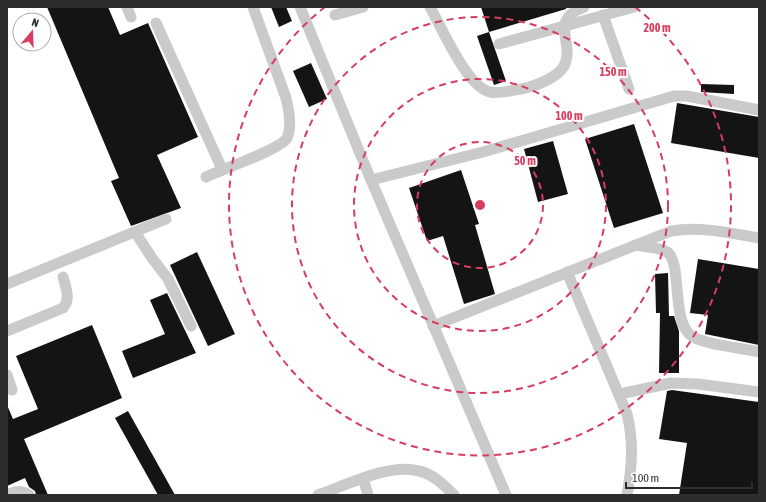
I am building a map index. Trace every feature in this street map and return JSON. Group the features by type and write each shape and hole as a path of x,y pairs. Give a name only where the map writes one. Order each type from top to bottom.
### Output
{"street":[{"path":"206,178 222,169 278,147 287,137 289,113 286,98 253,7"},
{"path":"300,7 371,180 506,495"},
{"path":"335,15 363,7"},
{"path":"430,7 467,75 481,89 491,92 503,92 529,87 560,72 567,58 564,26 570,14 584,7"},
{"path":"499,44 634,7"},
{"path":"603,15 629,89"},
{"path":"156,23 222,169"},
{"path":"371,180 483,152 668,97 687,96 759,110"},
{"path":"7,284 166,220"},
{"path":"433,326 672,230 686,228 759,238"},
{"path":"136,232 152,258 168,279 191,326"},
{"path":"634,245 667,252 673,257 678,300 684,328 689,334 701,340 759,352"},
{"path":"567,272 620,394 631,431 633,454 626,495"},
{"path":"7,331 63,308 68,298 62,277"},
{"path":"7,375 12,390"},
{"path":"620,394 671,383 698,384 759,392"},
{"path":"318,495 380,472 402,470 418,470 433,476 454,495"},
{"path":"363,478 368,495"},
{"path":"7,495 14,491 21,491 29,495"}],"building":[{"path":"47,7 108,7 120,35 148,23 198,137 157,155 181,208 131,226 111,181 119,178 52,19 52,12 49,12"},
{"path":"271,7 286,7 292,21 279,27"},
{"path":"481,7 566,7 566,9 489,32"},
{"path":"489,32 506,81 494,85 477,36"},
{"path":"311,63 327,99 309,107 293,71"},
{"path":"701,84 734,85 734,94 701,92"},
{"path":"677,103 759,117 759,158 671,143"},
{"path":"634,124 663,213 614,228 585,139"},
{"path":"553,141 568,194 538,202 524,149"},
{"path":"461,170 479,224 475,225 495,294 464,304 443,236 427,241 409,188"},
{"path":"197,252 235,334 208,346 170,265"},
{"path":"698,259 759,269 759,345 705,334 708,315 690,313"},
{"path":"668,273 669,316 674,316 679,331 679,373 659,373 660,313 656,313 655,274"},
{"path":"167,293 196,353 133,378 122,351 165,334 150,300"},
{"path":"92,325 122,398 24,439 48,495 36,495 35,491 29,487 25,478 7,486 7,405 13,419 38,409 16,356"},
{"path":"672,390 759,402 759,495 679,495 687,443 659,439 667,391"},
{"path":"128,411 175,495 158,495 115,418"}]}
